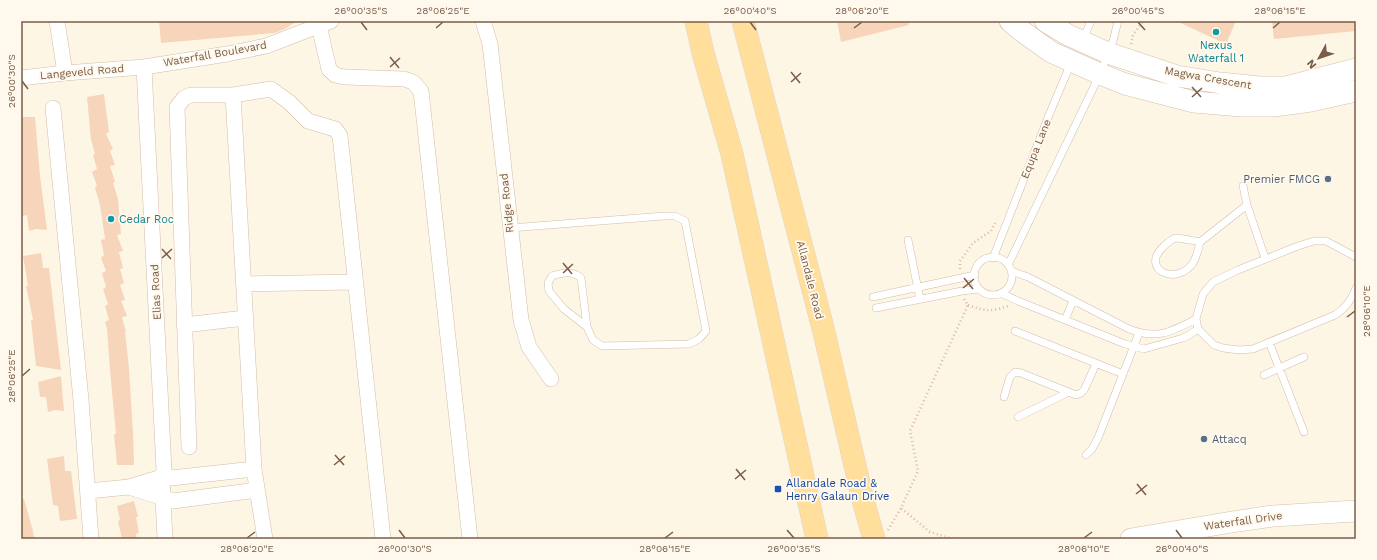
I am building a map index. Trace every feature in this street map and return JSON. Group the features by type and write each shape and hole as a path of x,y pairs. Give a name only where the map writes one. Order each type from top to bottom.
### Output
{"main road":[{"path":"696,21 703,53 732,154 817,539"},
{"name":"Allandale Road","path":"743,21 823,328 863,500 881,537"},
{"path":"811,512 812,539"}],"street":[{"path":"57,21 64,73"},
{"name":"Ridge Road","path":"483,21 490,44 521,320 529,347 551,379"},
{"name":"Magwa Crescent","path":"1010,21 1051,52 1077,51 1108,54 1177,76 1220,83 1259,87 1286,87 1356,69"},
{"name":"Magwa Crescent","path":"1045,21 1068,35 1077,51 1100,74 1125,84 1194,102 1241,106 1274,106 1311,101 1356,91"},
{"path":"325,24 329,69 335,75 345,77 404,79 413,82 421,91 470,539"},
{"name":"Waterfall Boulevard","path":"144,67 227,54 266,46 325,24"},
{"name":"Langeveld Road","path":"21,78 144,67"},
{"name":"Elias Road","path":"144,67 166,475 168,500 176,539"},
{"path":"189,447 176,108 184,98 191,95 233,95 271,88 289,102 308,121 335,128 340,136 383,539"},
{"path":"233,95 254,468 265,539"},
{"path":"53,108 81,400 91,539"},
{"path":"244,284 355,282"},
{"path":"184,325 246,318"},
{"path":"88,491 129,487 166,475 254,468"},
{"path":"129,487 168,500 257,490"},
{"name":"Elias Road","path":"165,539 168,500"},
{"name":"Waterfall Drive","path":"1131,539 1273,516 1356,511"}],"lane":[{"name":"Equpa Lane","path":"992,258 1049,115 1091,21"},
{"name":"Equpa Lane","path":"1009,268 1100,74 1118,21"},
{"path":"1243,186 1247,205 1265,258"},
{"path":"1200,242 1176,238 1170,241 1158,252 1155,259 1155,265 1165,274 1178,274 1186,270 1196,257 1200,242 1247,205"},
{"path":"510,228 664,216 675,216 685,222 706,331 699,339 689,344 602,346 593,340 586,327 564,309 549,291 548,283 552,276 570,272 581,278 586,327"},
{"path":"908,240 920,299"},
{"path":"1356,258 1326,241 1314,241 1265,258 1238,270 1213,282 1203,294 1196,319 1198,329 1214,344 1223,348 1239,350 1253,349 1335,315 1343,310 1356,288"},
{"path":"1009,268 1012,277 1007,289 1001,293 990,295 984,293 976,285 975,275 977,266 986,259 992,258 1001,260 1009,268 1129,330 1139,333 1157,335 1180,327 1196,319"},
{"path":"873,297 975,275"},
{"path":"876,308 979,289"},
{"path":"1001,293 1134,347 1144,349 1189,336 1198,329"},
{"path":"1066,320 1073,300"},
{"path":"1015,331 1123,374"},
{"path":"1086,455 1092,449 1098,438 1139,333"},
{"path":"1269,342 1304,432"},
{"path":"1264,375 1304,358"},
{"path":"1004,397 1010,377 1014,372 1021,373 1076,395 1084,390 1096,364"},
{"path":"1018,417 1069,392"}],"path":[{"path":"1130,49 1133,35 1143,21"},
{"path":"960,279 960,261 972,243 991,230 998,216"},
{"path":"962,291 964,300 968,305 983,310 991,311 999,309 1018,301"},
{"path":"881,537 901,508 918,471 910,431 968,305"},
{"path":"901,508 930,532 953,539"}],"building":[{"path":"159,21 297,21 285,29 275,33 161,43"},
{"path":"837,21 908,21 909,25 841,42"},
{"name":"Nexus Waterfall 1","path":"1176,21 1236,21 1226,44"},
{"path":"1272,21 1356,21 1356,31 1274,39"},
{"name":"Cedar Roc","path":"104,94 109,132 106,134 113,149 110,151 115,165 110,166 118,199 121,234 117,235 123,251 119,252 123,268 120,269 124,283 120,285 125,300 121,301 127,316 122,317 126,332 129,368 134,465 117,465 114,434 116,434 107,329 105,322 109,320 105,306 108,304 103,289 106,287 102,273 106,271 101,258 104,255 101,240 105,239 100,205 95,188 97,186 92,172 97,169 93,155 95,154 91,140 87,97"},
{"path":"21,117 35,117 40,176 47,230 36,229 29,231 27,215 22,216"},
{"path":"41,253 43,268 49,268 61,370 36,366 31,320 33,320 26,286 28,286 23,256"},
{"path":"61,376 64,411 55,410 48,412 46,397 40,397 38,382"},
{"path":"64,456 65,471 71,471 77,519 60,521 58,506 53,505 47,459"},
{"path":"24,499 34,539 21,539 21,500"},
{"path":"134,501 138,517 136,517 139,533 136,534 137,539 122,539 118,521 120,520 117,506"}],"place":[{"name":"Nexus Waterfall 1","path":"1216,32"},
{"name":"Premier FMCG","path":"1328,179"},
{"name":"Cedar Roc","path":"111,219"},
{"name":"Attacq","path":"1204,439"},
{"name":"Allandale Road & Henry Galaun Drive","path":"778,489"}]}
